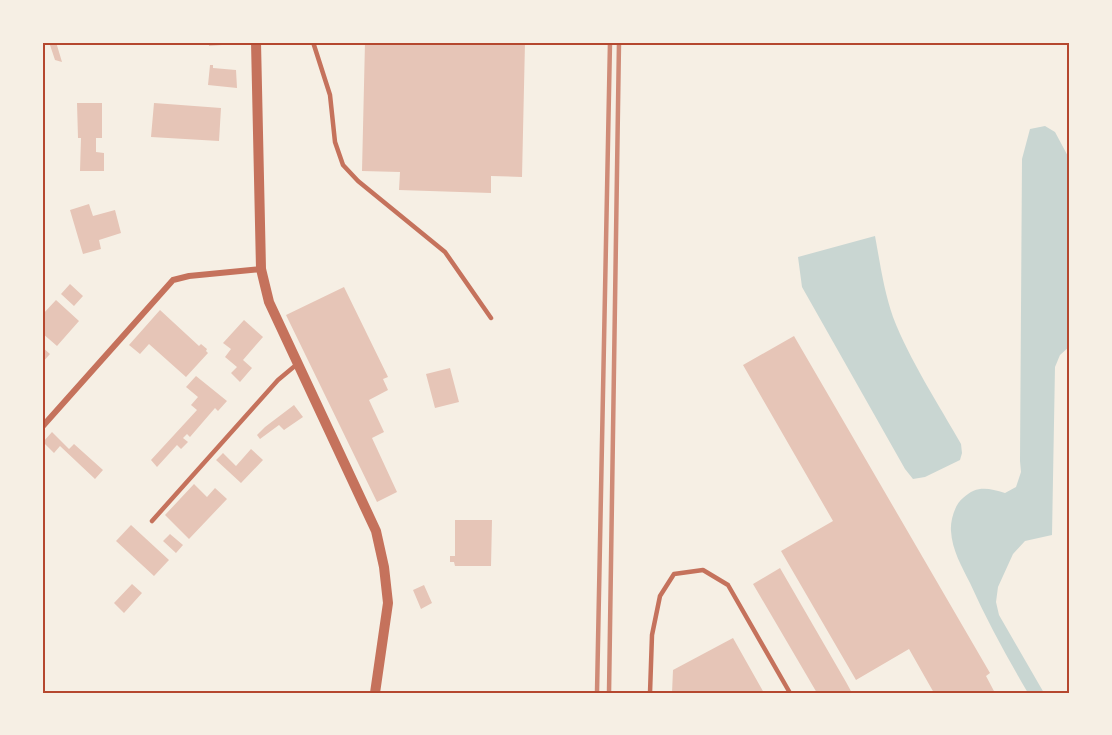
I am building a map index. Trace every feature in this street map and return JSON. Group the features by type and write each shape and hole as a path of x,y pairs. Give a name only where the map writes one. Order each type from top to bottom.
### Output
{"street":[{"path":"256,42 261,268 269,302 372,521 384,567 388,603 375,693"},
{"path":"42,427 173,280 181,277 261,268"}],"lane":[{"path":"313,42 330,95 335,142 343,165 358,181 445,252 491,318"},
{"path":"152,521 278,380 298,363"},
{"path":"650,693 652,635 660,596 674,574 703,570 728,585 790,693"}],"shaded area":[{"path":"1045,126 1055,132 1070,160 1070,346 1060,355 1055,367 1052,535 1025,541 1013,554 998,587 996,602 999,615 1044,693 1028,693 990,625 961,565 953,545 951,527 955,508 968,494 978,489 1005,493 1016,487 1021,472 1022,159 1030,129"},
{"path":"875,236 893,317 916,365 961,444 960,460 925,477 913,479 905,469 802,287 798,257"}],"building":[{"path":"49,42 56,42 62,62 55,60"},
{"path":"209,42 222,42 222,45 209,46"},
{"path":"365,42 525,42 522,177 491,176 491,193 399,190 400,172 362,171"},
{"path":"210,65 213,65 213,68 236,70 237,88 208,85"},
{"path":"77,103 102,103 102,138 96,138 96,152 104,153 104,171 80,171 81,138 78,138"},
{"path":"154,103 221,108 219,141 151,137"},
{"path":"89,204 93,216 115,210 121,233 99,240 101,249 83,254 70,210"},
{"path":"70,284 83,296 74,306 61,294"},
{"path":"344,287 388,377 383,379 388,390 369,400 384,432 372,438 397,492 377,502 286,315"},
{"path":"56,300 79,321 57,346 42,333 42,315"},
{"path":"160,310 199,346 201,344 207,349 208,353 186,377 149,344 140,354 129,345"},
{"path":"244,320 263,337 243,360 252,368 240,382 231,373 237,367 225,357 231,349 223,343"},
{"path":"794,336 990,673 986,676 995,693 934,693 909,649 856,680 781,551 833,521 743,365"},
{"path":"42,347 50,354 42,363"},
{"path":"450,368 459,402 435,408 426,374"},
{"path":"196,376 227,401 218,411 215,408 190,437 187,434 183,438 188,442 181,449 177,445 157,467 151,460 197,410 191,405 198,397 186,387"},
{"path":"294,405 303,417 284,430 279,425 260,439 257,435 265,427"},
{"path":"52,432 69,449 74,444 103,470 95,479 60,446 54,453 43,442"},
{"path":"251,449 263,460 241,483 216,460 223,453 236,466"},
{"path":"194,484 207,497 215,488 227,499 189,539 165,515"},
{"path":"455,520 492,520 491,566 455,566 454,562 450,562 450,556 455,556"},
{"path":"131,525 169,560 154,576 116,541"},
{"path":"170,534 183,545 176,553 163,541"},
{"path":"780,568 852,693 817,693 753,584"},
{"path":"132,584 142,593 124,613 114,603"},
{"path":"424,585 432,603 421,609 413,590"},
{"path":"733,638 764,693 672,693 673,670"}],"railway":[{"path":"597,693 610,42"},
{"path":"609,693 619,42"}]}
